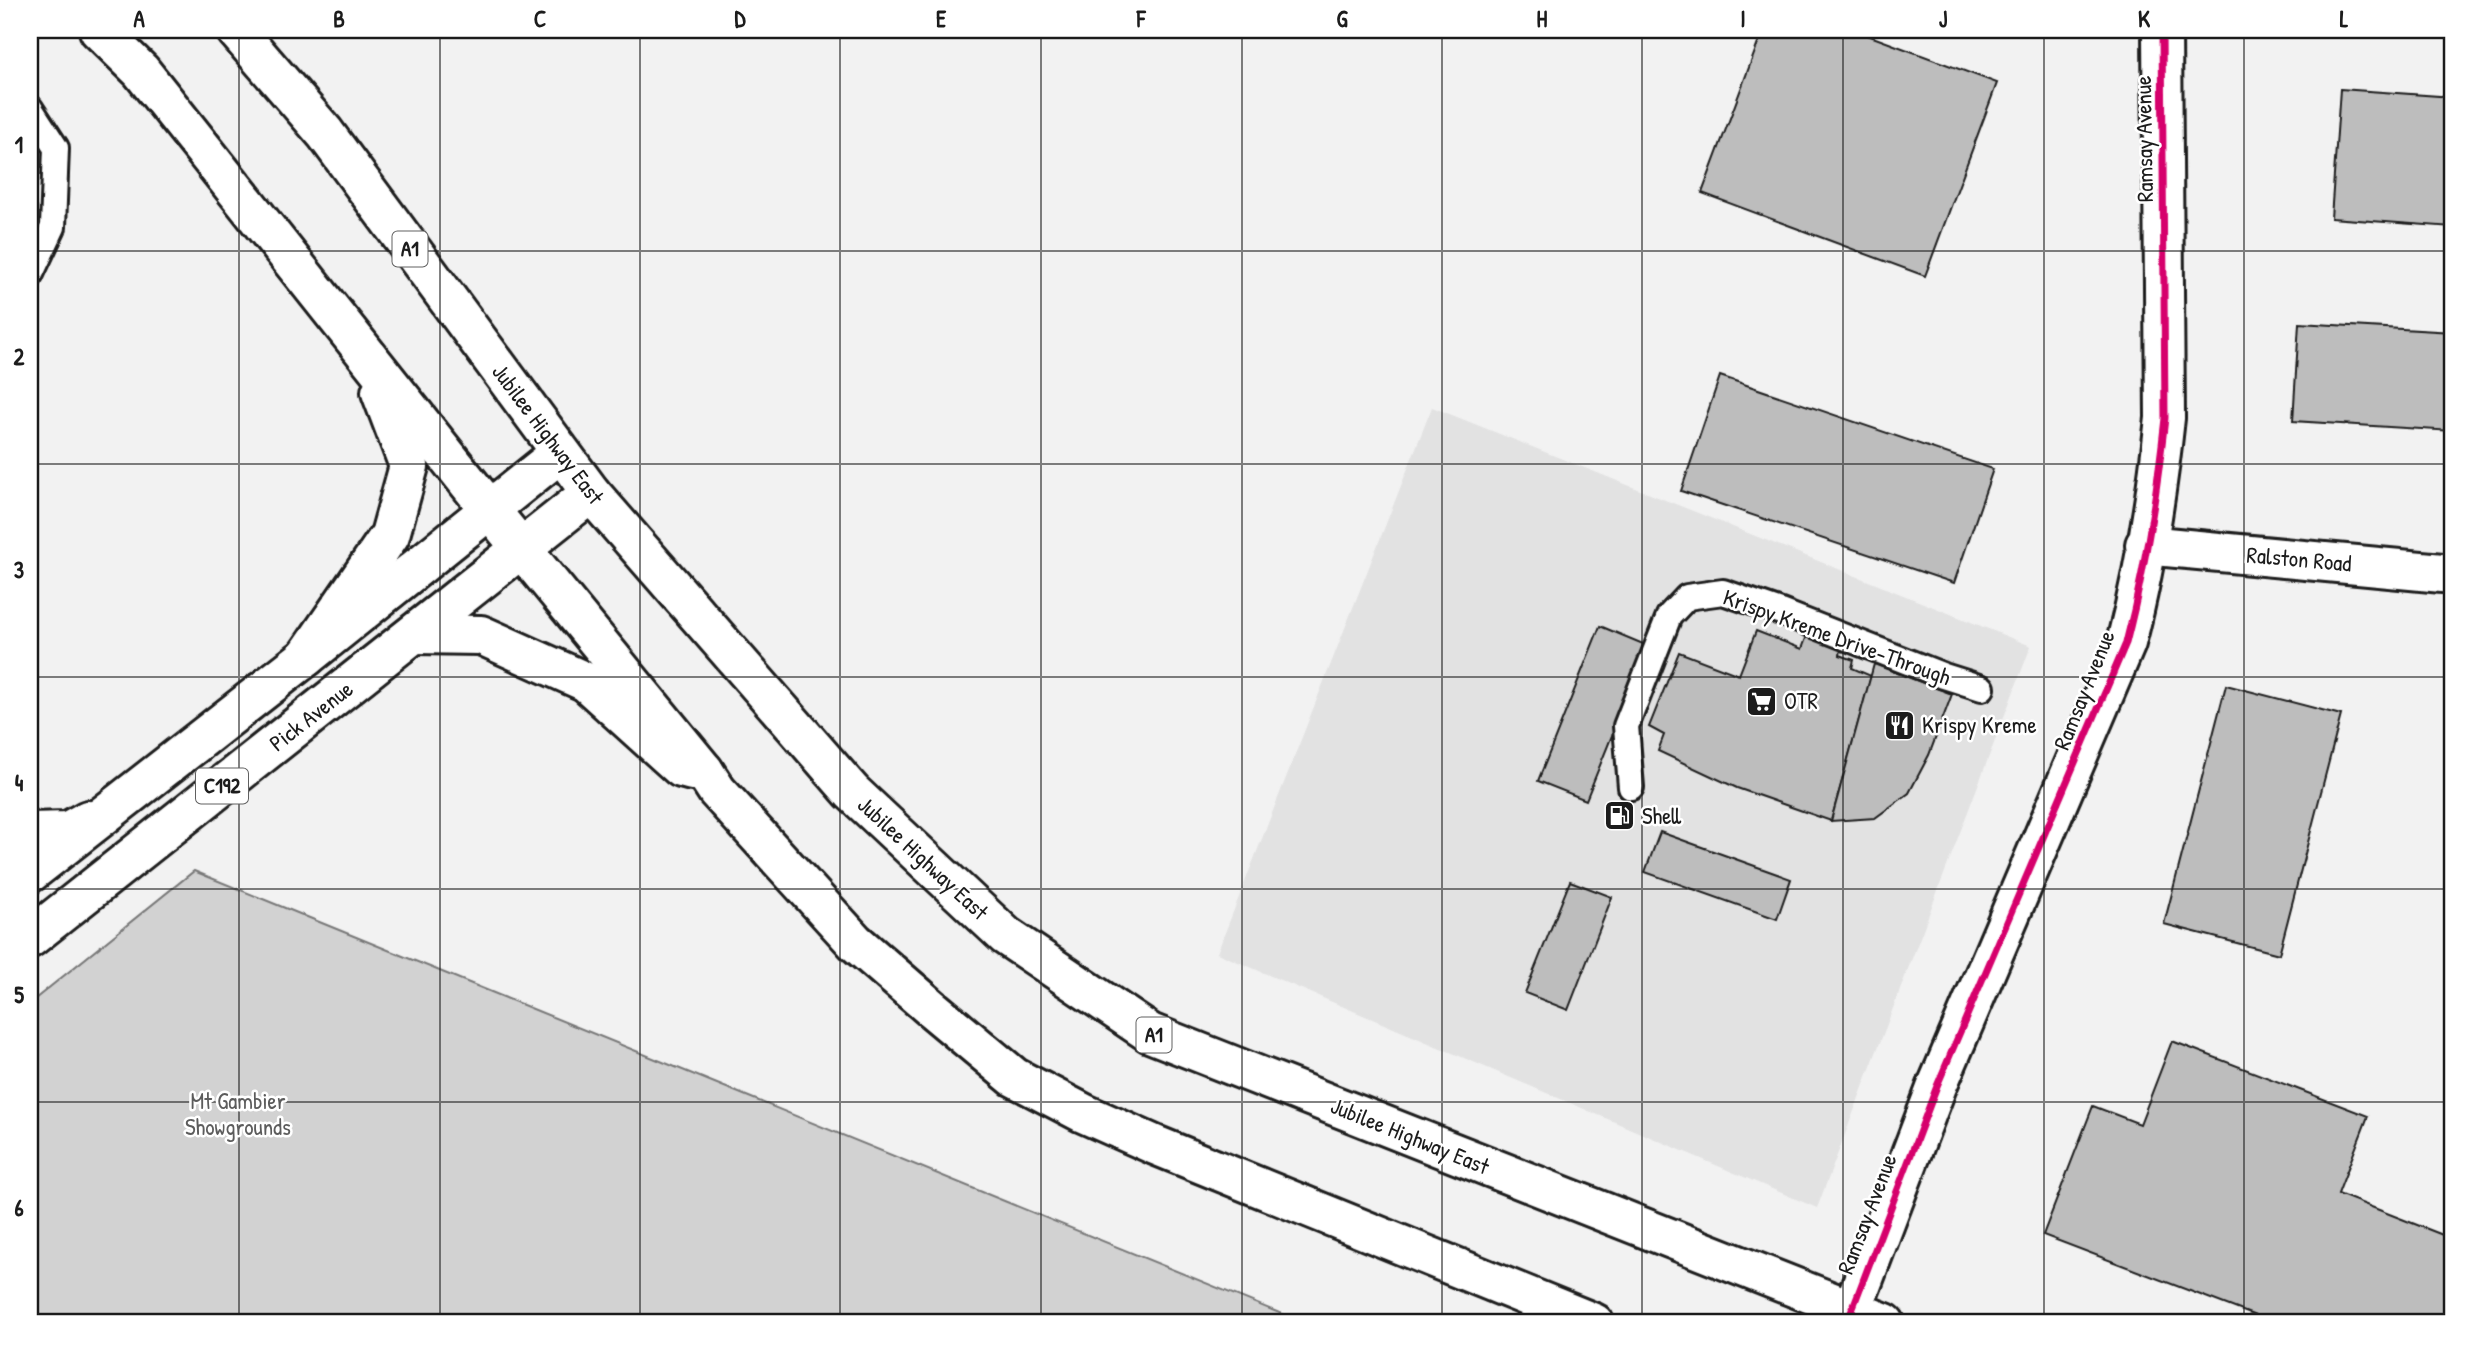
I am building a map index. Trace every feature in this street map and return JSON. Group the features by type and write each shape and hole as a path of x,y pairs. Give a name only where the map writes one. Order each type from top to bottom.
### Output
{"main road":[{"path":"99,30 141,71 489,510 704,771 717,791 855,942 930,1007 1014,1077 1083,1113 1155,1145 1594,1323"},
{"name":"Jubilee Highway East","path":"236,30 325,133 591,493 852,792 1006,936 1150,1033 1861,1319"},
{"name":"Ramsay Avenue","path":"1861,1319 1937,1086 2126,643 2139,593 2158,481 2165,418 2162,30"},
{"path":"306,657 390,535 409,466 387,405 356,343"},
{"name":"C192","path":"30,873 306,657 560,453"},
{"name":"Pick Avenue","path":"30,938 591,493"},
{"name":"Ralston Road","path":"2146,545 2453,574"},
{"path":"415,634 481,635 586,682 681,768 704,771"},
{"path":"30,832 68,831 116,804"}],"lane":[{"path":"30,108 55,148 53,227 30,276"},
{"name":"Krispy Kreme Drive-Through","path":"1631,787 1626,726 1669,616 1687,597 1723,592 1982,688"}],"shaded area":[{"name":"Shell","path":"1432,407 2031,646 1817,1208 1217,953"}],"green space":[{"name":"Mt Gambier Showgrounds","path":"194,871 1304,1323 30,1323 30,1003"}],"building":[{"path":"1763,30 1854,30 1997,83 1925,276 1702,193"},
{"path":"2340,89 2453,97 2453,227 2331,218"},
{"path":"2299,323 2453,332 2453,431 2293,421"},
{"path":"1720,376 1993,469 1954,583 1681,491"},
{"path":"1600,626 1648,646 1586,800 1538,781"},
{"name":"OTR","path":"1756,631 1802,649 1808,633 1842,645 1840,655 1854,660 1852,668 1871,676 1831,821 1737,788 1658,751 1664,735 1649,727 1679,652 1739,675"},
{"name":"Krispy Kreme","path":"1874,664 1952,694 1929,755 1909,793 1875,818 1831,821"},
{"path":"2226,685 2341,715 2279,954 2164,924"},
{"path":"1660,832 1791,879 1777,919 1645,872"},
{"path":"1570,881 1612,897 1568,1010 1525,993"},
{"path":"2172,1041 2368,1116 2338,1194 2453,1239 2453,1323 2274,1323 2043,1235 2093,1106 2140,1124"}],"cycle path":[{"path":"1847,1323 1937,1086 2126,643 2133,615 2150,531 2165,418 2162,30"}],"place":[{"name":"OTR","path":"1761,701"},
{"name":"Krispy Kreme","path":"1899,725"},
{"name":"Shell","path":"1619,816"}]}
